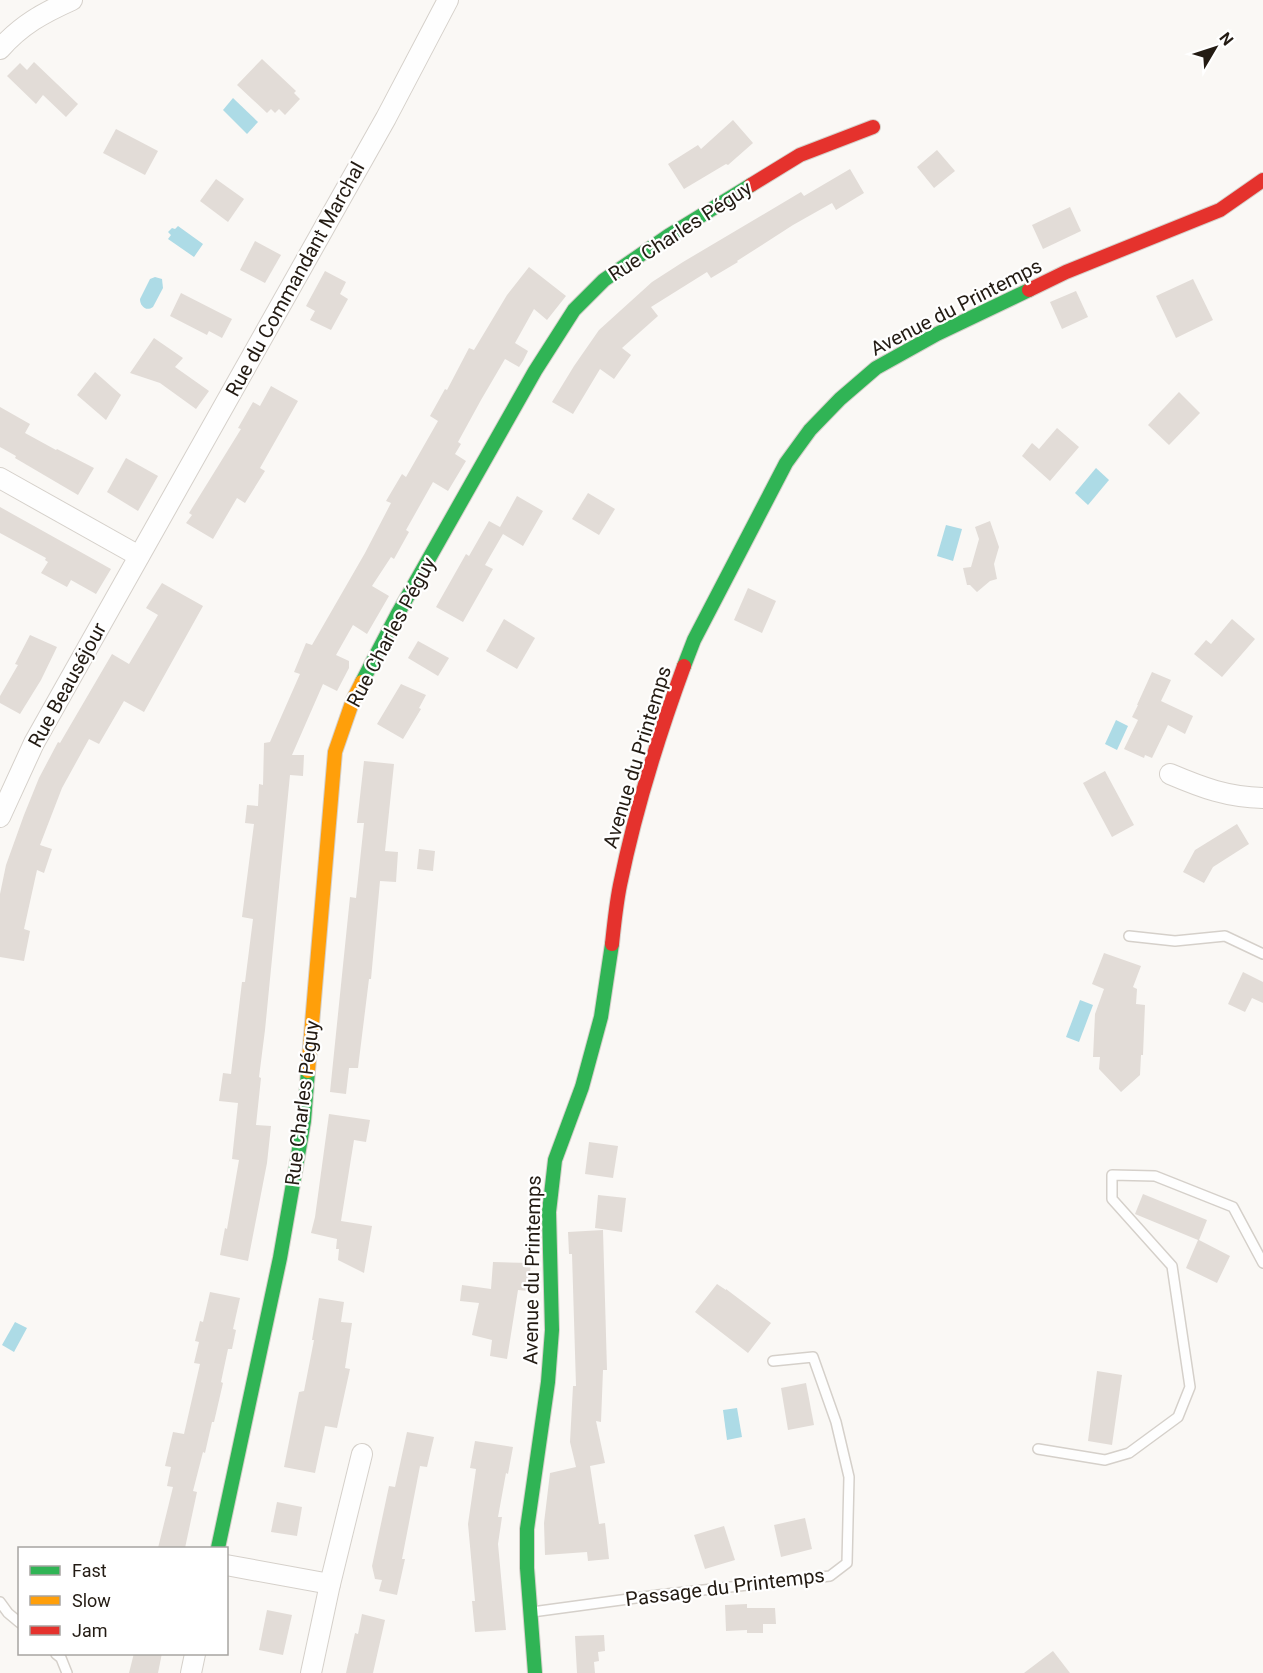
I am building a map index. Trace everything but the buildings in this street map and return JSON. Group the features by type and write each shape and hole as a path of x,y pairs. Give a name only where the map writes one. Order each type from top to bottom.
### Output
{"street":[{"path":"0,49 12,35 42,13 72,0"},
{"name":"Rue du Commandant Marchal","path":"138,556 386,118 448,0"},
{"name":"Rue Charles Péguy","path":"218,1547 280,1258 304,1121 335,752 352,700 397,615 535,371 574,310 604,280 668,236 800,155 873,127"},
{"name":"Avenue du Printemps","path":"535,1673 527,1568 527,1529 548,1382 552,1330 549,1212 555,1160 582,1087 601,1017 620,886 640,801 669,707 694,639 786,463 818,422 840,399 876,368 937,334 1066,272 1220,210 1263,180"},
{"path":"0,478 138,556"},
{"name":"Rue Beauséjour","path":"0,817 34,743 138,556"},
{"path":"1170,774 1225,795 1263,798"},
{"path":"311,1673 362,1454"},
{"path":"228,1565 330,1584"},
{"path":"191,1673 195,1655"}],"lane":[{"path":"1129,936 1175,941 1225,936 1263,954"},
{"path":"1038,1449 1105,1460 1129,1453 1178,1417 1190,1387 1172,1266 1112,1199 1112,1175 1155,1176 1233,1207 1263,1263"},
{"name":"Passage du Printemps","path":"530,1613 658,1594 830,1576 847,1563 849,1477 836,1422 813,1357 773,1360"},
{"path":"0,1602 18,1621"},
{"path":"58,1655 67,1673"}],"water":[{"path":"233,98 258,122 247,134 223,110"},
{"path":"178,226 203,244 194,257 168,239 171,235 168,232"},
{"path":"155,277 162,279 163,288 153,307 146,309 142,306 140,299 150,279"},
{"path":"1096,468 1109,480 1088,505 1075,493"},
{"path":"946,525 962,529 953,561 937,556"},
{"path":"1116,720 1128,726 1117,750 1105,744"},
{"path":"1080,1000 1093,1005 1079,1042 1066,1037"},
{"path":"15,1322 27,1328 14,1352 2,1345"},
{"path":"737,1408 742,1437 727,1440 723,1410"}],"traffic: fast":[{"path":"362,682 397,615 535,371 574,310 604,280 668,236 751,185"},
{"path":"684,666 694,640 786,463 810,430 840,399 876,368 937,334 1029,290"},
{"path":"535,1673 527,1568 527,1529 548,1382 552,1330 549,1212 555,1160 582,1087 601,1017 612,944"},
{"path":"218,1547 280,1258 304,1121 308,1071"}],"traffic: slow":[{"path":"308,1071 335,752 353,700 362,682"}],"traffic: jam":[{"path":"751,185 800,155 873,127"},
{"path":"1029,290 1066,272 1220,210 1263,180"},
{"path":"612,944 619,892 640,802 684,666"}]}
